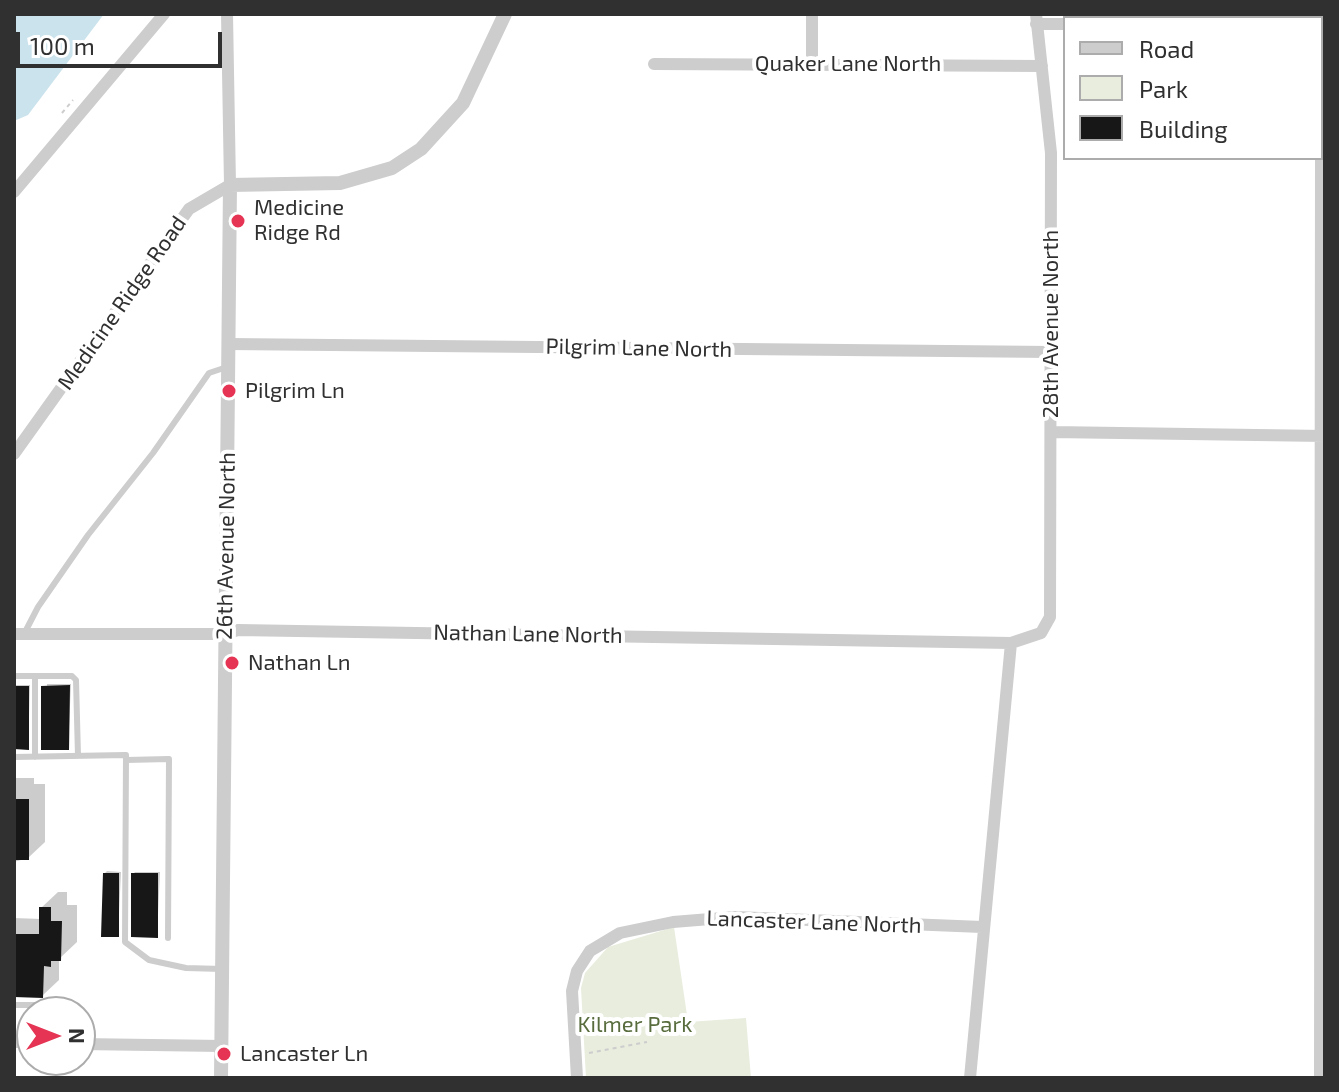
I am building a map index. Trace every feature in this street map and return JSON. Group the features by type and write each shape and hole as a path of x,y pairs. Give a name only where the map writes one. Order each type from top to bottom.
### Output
{"street":[{"path":"14,192 164,14"},
{"name":"26th Avenue North","path":"221,1078 230,185 227,14"},
{"name":"Medicine Ridge Road","path":"14,454 189,209 230,185 340,183 392,168 421,149 463,103 505,14"},
{"path":"812,14 812,64"},
{"path":"1036,19 1063,24"},
{"name":"28th Avenue North","path":"1036,19 1051,153 1050,617 1041,633"},
{"name":"Quaker Lane North","path":"654,64 1042,66"},
{"path":"1320,1078 1321,160"},
{"name":"Pilgrim Lane North","path":"228,344 1051,352"},
{"path":"1052,432 1323,436"},
{"name":"Nathan Lane North","path":"19,634 225,634 238,630 1011,643 1041,633"},
{"path":"970,1078 1011,643"},
{"name":"Lancaster Lane North","path":"576,1054 575,981 583,960 602,942 620,933 673,922 724,917 982,927"},
{"path":"96,1044 222,1046"},
{"path":"576,1054 577,1078"}],"lane":[{"path":"19,634 88,535 153,453 209,373 227,367"},
{"path":"14,676 72,676 76,680 78,756"},
{"path":"35,676 35,757"},
{"path":"14,757 126,755 125,942 149,960 186,968 222,969"},
{"path":"126,760 169,759 168,938"}],"path":[{"path":"576,1054 647,1042"}],"green space":[{"name":"Kilmer Park","path":"674,927 688,1022 746,1018 751,1078 586,1078 581,988 585,973 608,947"}],"water":[{"path":"14,14 104,14 28,115 14,121"}],"building":[{"path":"70,685 69,750 41,750 41,686"},
{"path":"14,686 29,686 29,750 14,749"},
{"path":"14,799 29,799 29,860 14,860"},
{"path":"103,873 119,873 119,937 101,937"},
{"path":"131,873 158,873 158,938 131,937"},
{"path":"39,907 51,907 51,921 62,921 61,961 51,961 51,967 44,966 43,996 14,997 14,934 39,934"}],"place":[{"name":"Medicine Ridge Rd","path":"238,221"},
{"name":"Pilgrim Ln","path":"229,391"},
{"name":"Nathan Ln","path":"232,663"},
{"name":"Lancaster Ln","path":"224,1054"}]}
